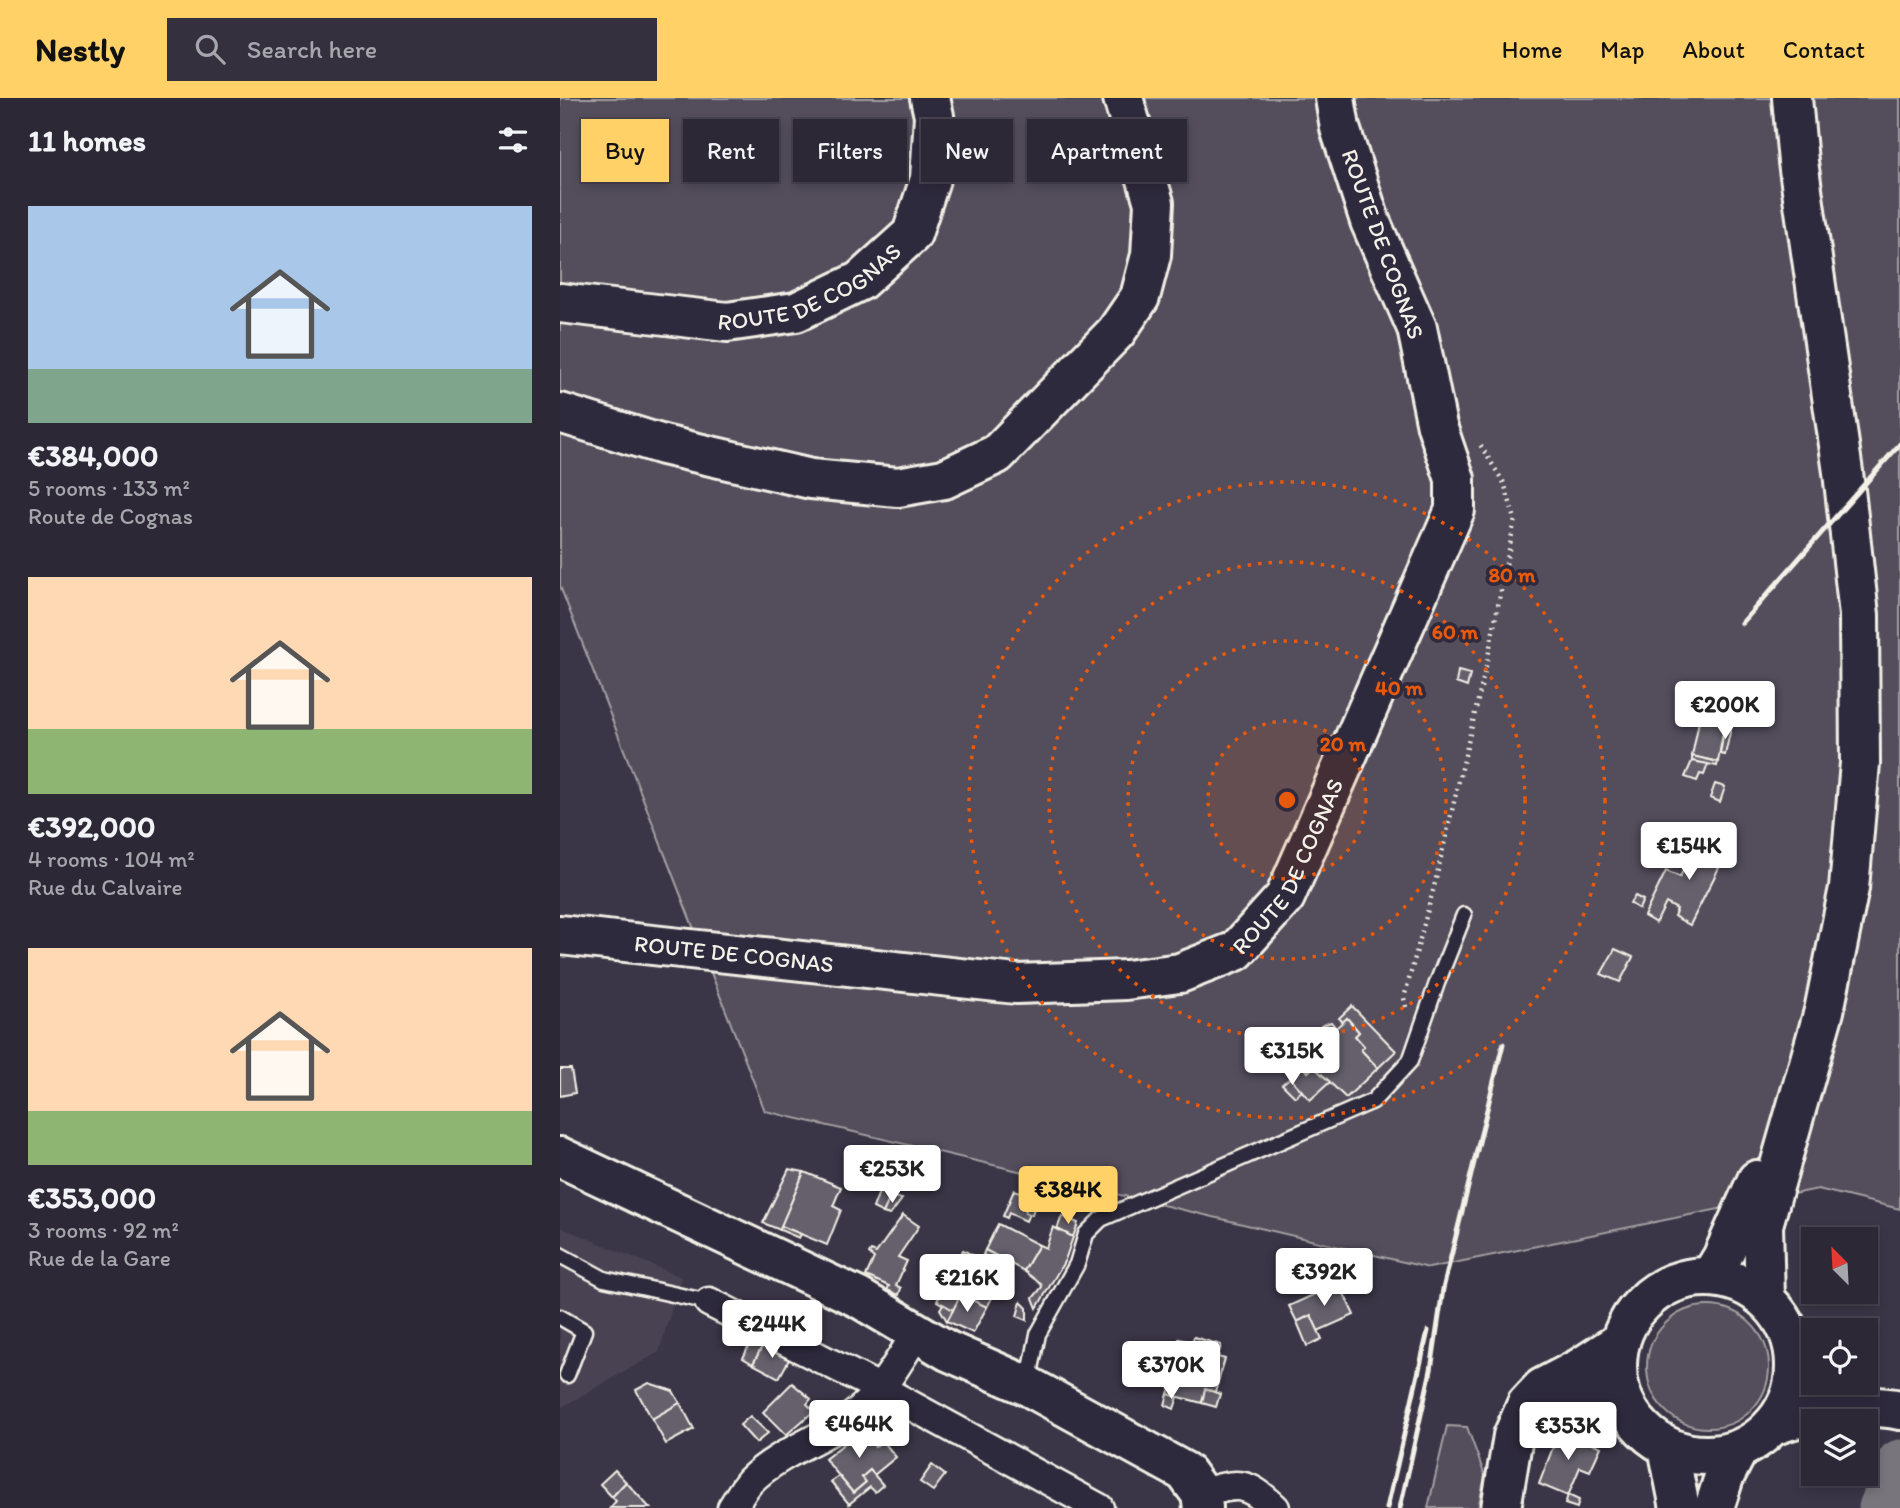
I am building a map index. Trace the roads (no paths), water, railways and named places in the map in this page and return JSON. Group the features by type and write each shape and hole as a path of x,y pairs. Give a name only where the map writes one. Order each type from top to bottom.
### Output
{"street":[{"name":"ROUTE DE COGNAS","path":"560,303 727,322 796,313 860,281 912,234 930,179 934,116 930,98"},
{"path":"560,413 663,445 811,479 898,487 944,479 997,454 1116,332 1140,297 1151,255 1154,203 1124,98"},
{"name":"ROUTE DE COGNAS","path":"560,935 1016,984 1126,980 1180,973 1236,951 1284,897 1455,510 1455,479 1437,426 1417,328 1370,221 1340,128 1335,98"},
{"path":"1711,1276 1723,1258 1758,1178 1805,1004 1830,881 1841,756 1840,607 1824,466 1773,98"},
{"path":"1765,1298 1763,1225 1824,1011 1849,888 1860,763 1859,615 1843,472 1798,162 1792,98"},
{"path":"560,1157 859,1298 948,1351 1028,1386 1185,1472 1202,1501 1226,1486 1245,1486 1260,1494 1275,1508"},
{"path":"1801,1345 1765,1298 1740,1283 1711,1276 1681,1280 1654,1293 1633,1315 1620,1342 1617,1363 1619,1385 1626,1406 1637,1423 1651,1437 1668,1447 1691,1454 1714,1455 1738,1450 1785,1421 1826,1411 1893,1409"},
{"path":"709,1302 881,1389 1099,1508"},
{"path":"732,1508 749,1482 774,1462 858,1412 881,1389 916,1334"},
{"path":"1501,1508 1513,1436 1527,1404 1542,1388 1620,1342"},
{"path":"1785,1421 1786,1407 1794,1385 1796,1362 1801,1357"},
{"path":"1542,1388 1575,1385 1606,1393 1626,1406"},
{"path":"1869,1395 1893,1409"},
{"path":"1668,1447 1680,1508"},
{"path":"1714,1508 1724,1477 1738,1450"}],"lane":[{"path":"1028,1386 1038,1334 1077,1264 1086,1234 1101,1219 1373,1101 1410,1061 1464,915"},
{"path":"560,1255 604,1279 709,1302"},
{"path":"560,1317 584,1331 567,1375"}],"waterway":[{"path":"1882,1508 1900,1463"}],"railway":[{"path":"1742,623 1900,444"},
{"path":"1400,1508 1431,1370 1443,1289 1503,1044"},
{"path":"1387,1508 1428,1331"}]}
